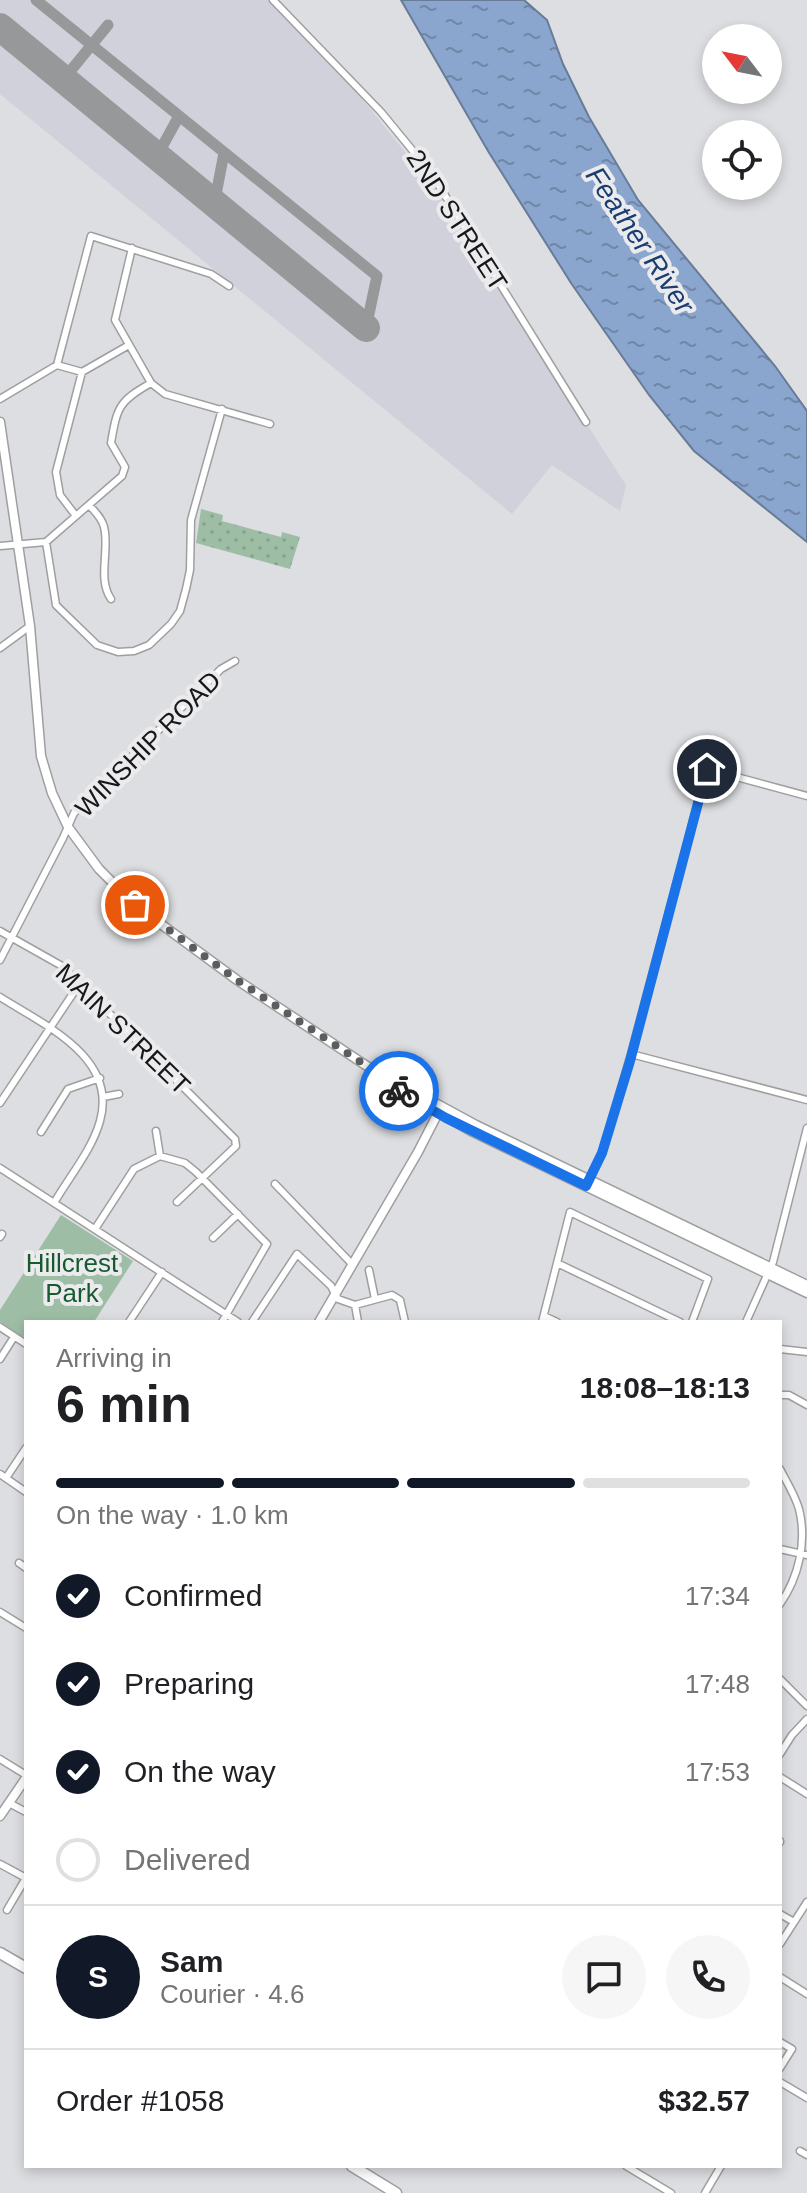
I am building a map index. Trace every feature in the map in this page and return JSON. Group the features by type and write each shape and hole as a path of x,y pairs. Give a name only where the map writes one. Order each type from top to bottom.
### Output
{"highway":[{"path":"0,1953 24,1967"},
{"path":"355,2168 396,2193"}],"main road":[{"path":"0,422 30,626 41,756 48,783 68,827 99,869 135,905 237,980 385,1078 393,1087 769,1271 807,1293"},
{"path":"320,1320 418,1152 439,1110"},
{"path":"769,1271 807,1285"},
{"path":"0,1816 24,1779"}],"street":[{"name":"2ND STREET","path":"273,0 381,112 431,173 586,422"},
{"path":"0,399 57,365 91,236 211,274 229,286"},
{"path":"132,248 115,313 116,324 151,383 165,394 270,424"},
{"path":"57,365 82,372 129,345"},
{"path":"76,516 60,495 56,472 82,372"},
{"path":"0,546 46,542 124,474 125,467 111,443 119,408 127,397 151,383"},
{"path":"46,542 56,605 64,613 97,645 118,652 134,651 149,645 180,611 191,565 191,520 222,409"},
{"path":"89,505 101,519 105,530 105,589 111,599"},
{"path":"0,648 30,626"},
{"name":"WINSHIP ROAD","path":"0,960 74,813 221,669 235,661"},
{"path":"587,1183 602,1153 631,1054 707,769 807,796"},
{"name":"MAIN STREET","path":"0,931 62,966 235,1139 236,1146 203,1178"},
{"path":"0,1103 80,983"},
{"path":"0,997 76,1047 100,1078 103,1097 101,1120 54,1203"},
{"path":"631,1054 807,1100"},
{"path":"41,1132 68,1089 100,1078"},
{"path":"103,1097 119,1094"},
{"path":"747,1320 769,1271 807,1128"},
{"path":"156,1131 160,1156"},
{"path":"95,1229 134,1169 160,1156 185,1163 267,1244 223,1320"},
{"path":"0,1168 235,1320"},
{"path":"177,1202 203,1178"},
{"path":"275,1184 352,1264"},
{"path":"543,1319 570,1212 708,1279 693,1320"},
{"path":"213,1238 238,1214"},
{"path":"253,1320 297,1254 336,1292 348,1296 357,1320"},
{"path":"557,1263 676,1320"},
{"path":"369,1270 375,1299"},
{"path":"130,1320 162,1272"},
{"path":"353,1304 392,1295 398,1297 404,1320"},
{"path":"0,1327 24,1343"},
{"path":"0,1359 14,1337"},
{"path":"782,1349 807,1352"},
{"path":"782,1395 789,1395 807,1405"},
{"path":"24,1450 3,1476 24,1491"},
{"path":"782,1473 798,1507 804,1554 782,1600"},
{"path":"782,1549 804,1554"},
{"path":"19,1563 24,1567"},
{"path":"0,1612 24,1627"},
{"path":"782,1681 807,1706"},
{"path":"782,1751 807,1719"},
{"path":"0,1759 24,1775"},
{"path":"782,1778 807,1794"},
{"path":"9,1803 24,1811"},
{"path":"0,1864 24,1877"},
{"path":"7,1910 24,1881"},
{"path":"782,1941 807,1902"},
{"path":"782,1915 794,1922"},
{"path":"782,1978 807,1994"},
{"path":"782,2043 792,2049 782,2065"},
{"path":"782,2083 807,2098"},
{"path":"629,2168 660,2190 671,2193"},
{"path":"705,2193 720,2168"}],"shaded area":[{"path":"0,0 269,0 342,74 435,189 626,485 620,511 552,465 512,514 0,94"}],"green space":[{"path":"201,509 223,515 222,521 281,537 282,532 300,537 290,569 196,543"},
{"name":"Hillcrest Park","path":"61,1215 133,1261 95,1320 24,1320 24,1338 0,1322 0,1310"}],"water":[{"name":"Feather River","path":"401,0 524,0 547,20 563,64 589,117 638,200 775,366 807,411 807,542 694,451 649,395 571,283 488,151"}],"taxiway":[{"path":"36,0 377,276 366,328"},
{"path":"63,80 108,25"},
{"path":"157,156 179,116"},
{"path":"214,205 224,153"}],"runway":[{"path":"0,27 366,328"}],"way so far":[{"path":"135,905 237,980 385,1078 399,1091"}],"route":[{"path":"399,1091 446,1118 586,1186 602,1153 630,1061 707,769"}]}
